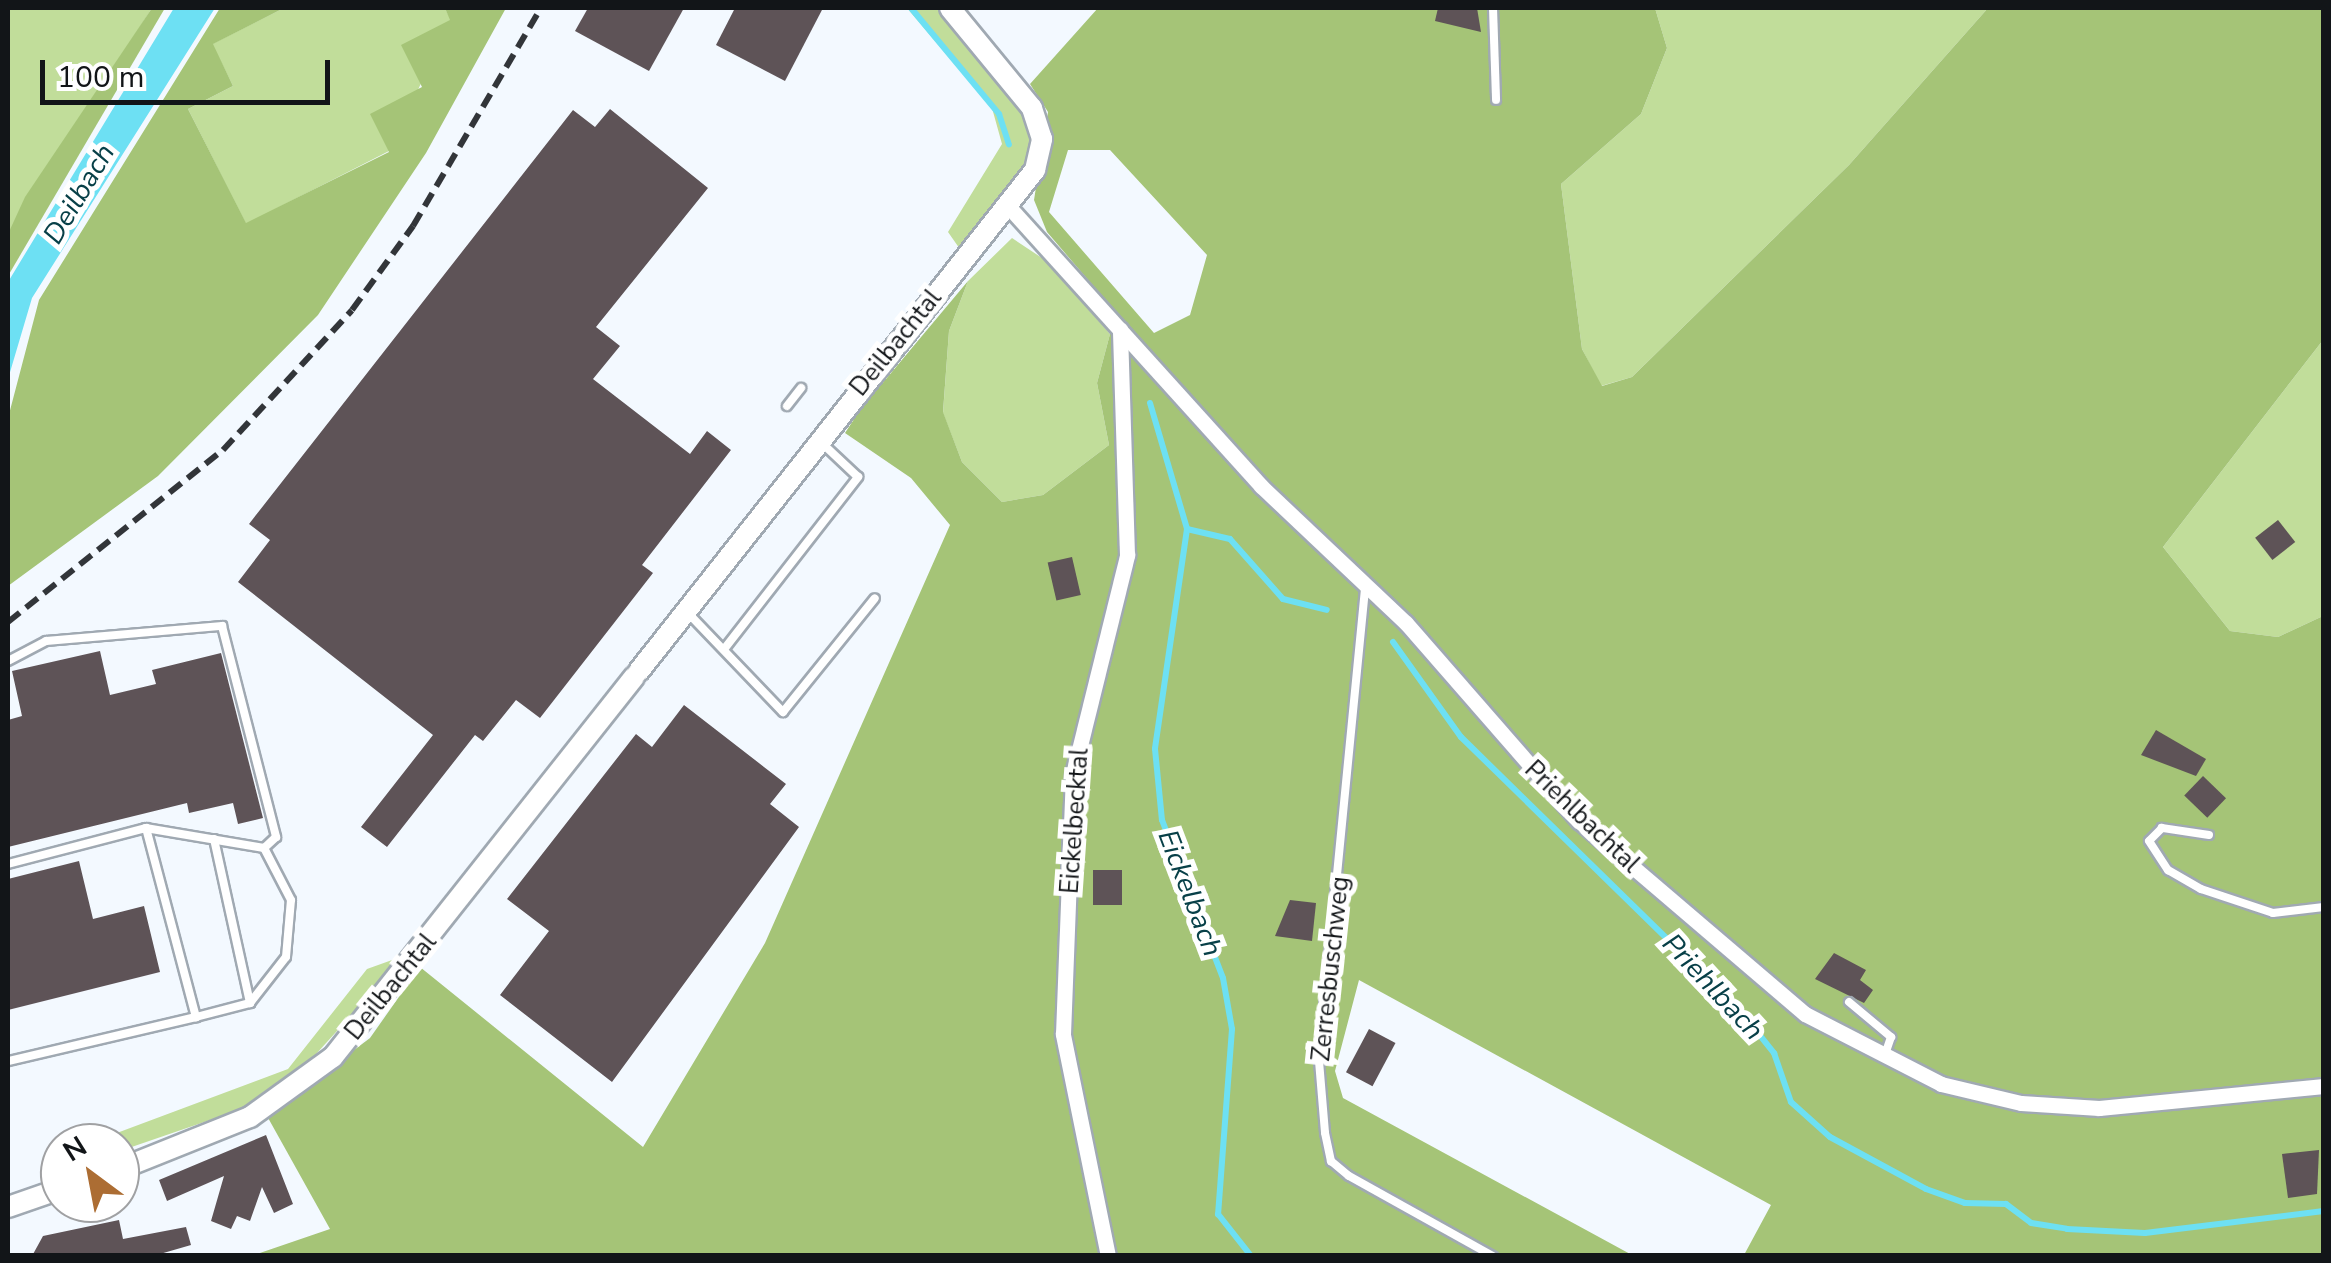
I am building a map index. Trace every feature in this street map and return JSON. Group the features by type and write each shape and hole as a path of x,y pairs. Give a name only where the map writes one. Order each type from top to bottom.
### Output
{"street":[{"name":"Deilbachtal","path":"140,1161 250,1118 332,1057 1036,170 1039,124 954,9"},
{"name":"Priehlbachtal","path":"1009,207 1578,820 1778,996 1884,1058 1987,1097 2066,1108 2324,1086"},
{"name":"Eickelbecktal","path":"1108,1256 1064,1034 1073,774 1127,556 1120,328"},
{"path":"8,1207 40,1197"}],"lane":[{"path":"1492,8 1496,100"},
{"path":"787,406 800,388"},
{"path":"725,648 858,477 818,440"},
{"name":"Zerresbuschweg","path":"1365,589 1319,1061 1325,1133 1331,1160 1350,1176 1493,1256"},
{"path":"686,611 782,712 875,598"},
{"path":"8,660 46,641 222,626 276,837 264,848"},
{"path":"8,864 146,828 264,848"},
{"path":"146,828 196,1017"},
{"path":"2208,836 2162,828 2150,842 2168,870 2201,889 2273,912 2324,907"},
{"path":"214,838 250,1002"},
{"path":"8,1061 250,1002 286,957 290,919 291,900 264,848"},
{"path":"1848,1002 1891,1037 1884,1058"}],"green space":[{"path":"8,8 152,8 8,234"},
{"path":"152,8 165,8 8,276 8,234 25,197"},
{"path":"220,8 284,8 213,44 233,86 188,109 246,223 389,152 370,114 422,87 401,45 450,20 445,8 506,8 426,153 318,315 158,476 8,586 8,418 39,300"},
{"path":"284,8 445,8 451,20 389,151 246,224 188,109 233,86 212,44"},
{"path":"907,8 945,8 1035,125 1034,165 962,252 948,232 1002,144 992,108"},
{"path":"1098,8 1655,8 1667,48 1641,114 1561,184 1582,349 1602,386 1632,377 1849,165 1988,8 2323,8 2323,340 2163,547 2230,631 2278,637 2323,616 2323,1255 1744,1255 1771,1205 1359,980 1335,1071 1343,1098 1632,1255 251,1256 330,1229 267,1116 370,1038 420,967 643,1147 765,943 950,525 911,478 845,433 860,410 968,281 949,331 943,412 962,462 1002,502 1043,495 1109,445 1097,383 1110,334 1125,323 1047,232 1034,200 1048,112 1030,84","holes":["1068,150 1110,150 1207,255 1190,315 1154,333 1049,212"]},
{"path":"1655,8 1988,8 1849,165 1632,377 1601,386 1582,349 1561,184 1641,114 1667,48"},
{"path":"1012,238 1054,266 1110,334 1097,383 1109,445 1043,495 1002,502 962,462 943,413 949,331 968,281"},
{"path":"2323,340 2323,616 2278,637 2230,631 2163,547"},
{"path":"406,955 297,1075 245,1108 140,1144 140,1124 288,1069 367,969"}],"water":[{"name":"Deilbach","path":"174,8 215,8 32,298 8,379 8,282"}],"building":[{"path":"588,8 684,8 649,71 575,31"},
{"path":"735,8 823,8 785,81 716,45"},
{"path":"1438,8 1477,8 1481,32 1435,21"},
{"path":"610,109 708,188 596,327 620,346 593,379 690,454 707,431 731,450 642,565 653,573 540,718 516,700 483,741 475,735 387,847 361,827 433,735 238,582 270,540 249,524 573,110 595,127"},
{"path":"2278,520 2295,542 2272,560 2255,538"},
{"path":"1072,557 1081,595 1056,601 1048,563"},
{"path":"100,651 110,695 156,684 152,670 221,653 263,818 238,824 233,803 189,813 187,803 8,847 8,720 22,716 12,671"},
{"path":"684,705 786,784 770,804 799,827 612,1082 500,995 549,931 507,899 636,734 652,747"},
{"path":"2156,730 2206,759 2196,776 2141,755"},
{"path":"2203,776 2226,798 2207,818 2184,795"},
{"path":"79,861 93,919 144,906 160,972 8,1010 8,879"},
{"path":"1093,870 1122,870 1122,905 1093,905"},
{"path":"1290,900 1316,903 1312,941 1275,936"},
{"path":"1834,953 1866,970 1860,980 1873,990 1864,1003 1815,979"},
{"path":"1369,1029 1395,1043 1372,1086 1346,1072"},
{"path":"266,1135 293,1204 274,1213 262,1187 250,1221 237,1216 231,1229 211,1221 224,1176 167,1201 159,1180"},
{"path":"2319,1150 2317,1194 2288,1198 2282,1154"},
{"path":"105,1223 120,1223 123,1239 186,1227 191,1245 153,1256 32,1256 43,1236"}],"waterway":[{"name":"Priehlbach","path":"911,8 999,114 1009,144"},
{"name":"Eickelbach","path":"1150,403 1187,529 1155,749 1162,820 1223,978 1232,1029 1218,1214 1251,1256"},
{"name":"Priehlbach","path":"1187,529 1230,539 1283,599 1327,610"},
{"name":"Priehlbach","path":"1393,642 1461,737 1738,1008 1774,1053 1791,1102 1830,1137 1926,1189 1965,1203 2006,1204 2031,1223 2067,1229 2145,1233 2324,1211"}],"railway":[{"path":"8,622 223,450 352,310 413,226 541,8"}]}
